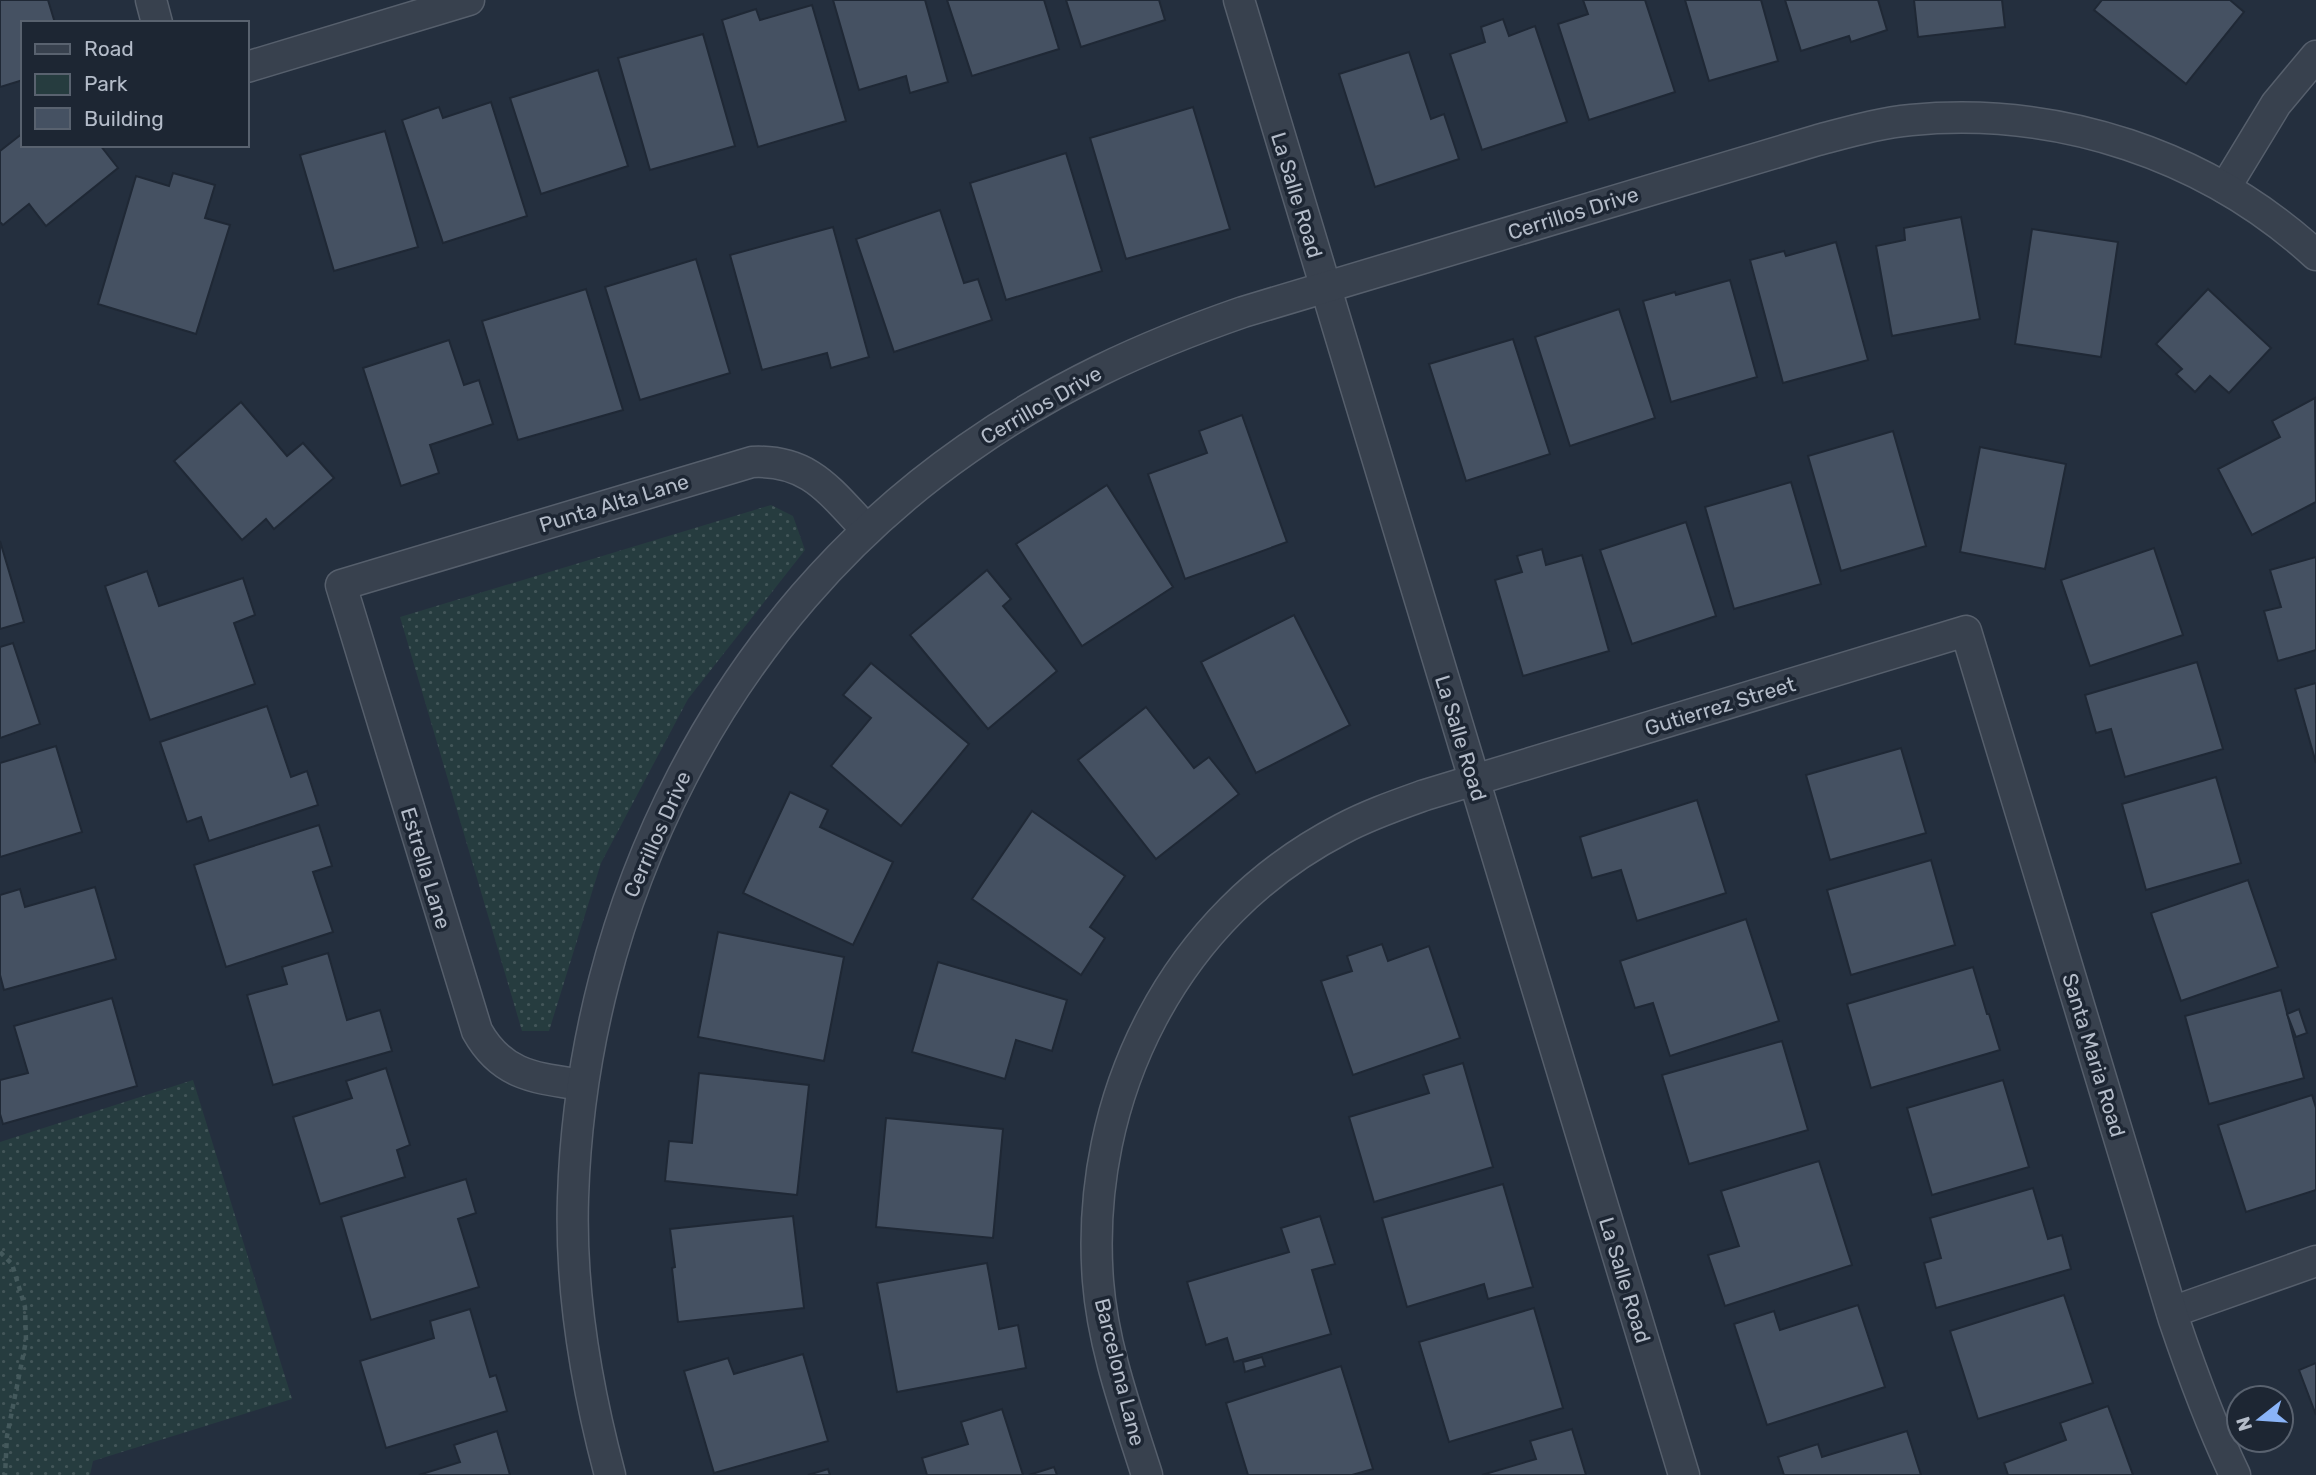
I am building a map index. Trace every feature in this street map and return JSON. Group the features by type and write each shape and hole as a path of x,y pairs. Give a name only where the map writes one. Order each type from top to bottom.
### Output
{"street":[{"path":"151,0 157,21"},
{"path":"248,67 469,0"},
{"name":"La Salle Road","path":"1239,0 1684,1475"},
{"path":"2225,188 2276,104 2316,56"},
{"name":"Cerrillos Drive","path":"610,1475 587,1374 578,1306 573,1201 582,1085 593,1023 608,961 627,901 677,784 709,728 781,624 867,530 964,450 1070,385 1126,356 1184,333 1818,139 1910,120 2003,118 2096,134 2141,148 2184,166 2225,188 2295,236 2316,255"},
{"name":"Punta Alta Lane","path":"341,584 752,462 779,462 804,471 825,487 867,530"},
{"name":"Estrella Lane","path":"341,584 477,1031 493,1054 515,1070 527,1076 582,1085"},
{"name":"Gutierrez Street","path":"1474,780 1966,631"},
{"name":"Santa Maria Road","path":"1966,631 2172,1312 2194,1380 2235,1475"},
{"name":"Barcelona Lane","path":"1147,1475 1104,1327 1096,1237 1098,1192 1105,1147 1116,1103 1150,1019 1201,944 1232,910 1302,853 1341,829 1382,810 1474,780"},
{"path":"2172,1312 2316,1261"}],"path":[{"path":"0,1252 12,1264 25,1307 26,1341 7,1436 5,1475"}],"green space":[{"path":"771,505 793,516 805,550 688,699 601,863 549,1031 522,1031 400,617"},
{"path":"193,1080 292,1399 93,1461 90,1475 0,1475 0,1142"}],"building":[{"path":"0,0 48,0 54,21 21,21 21,81 0,87"},
{"path":"833,0 925,0 948,82 910,93 906,76 859,90"},
{"path":"947,0 1044,0 1059,49 972,76"},
{"path":"1066,0 1159,0 1165,20 1081,47"},
{"path":"1583,0 1645,0 1675,92 1589,120 1558,24 1588,14"},
{"path":"1685,0 1761,0 1778,61 1709,81"},
{"path":"1785,0 1878,0 1887,30 1851,42 1849,36 1801,51"},
{"path":"1914,0 2002,0 2005,27 1918,37"},
{"path":"2102,0 2230,0 2244,12 2186,84 2094,10"},
{"path":"812,5 846,121 758,147 722,20 756,9 760,20"},
{"path":"1503,19 1509,36 1535,26 1567,122 1482,150 1450,54 1485,42 1481,27"},
{"path":"703,34 735,146 650,170 618,58"},
{"path":"1409,52 1431,119 1444,114 1459,159 1375,187 1339,74"},
{"path":"598,70 628,166 541,194 510,98"},
{"path":"491,102 527,216 443,243 402,120 439,107 443,118"},
{"path":"1193,107 1230,229 1126,259 1090,138"},
{"path":"385,131 418,247 334,271 300,155"},
{"path":"21,135 21,147 102,147 118,168 46,226 29,204 3,225 0,222 0,151"},
{"path":"1066,153 1102,271 1006,300 970,183"},
{"path":"173,173 215,185 205,218 230,225 196,334 98,304 136,176 169,186"},
{"path":"940,210 964,283 978,279 992,320 894,352 856,239"},
{"path":"1961,217 1980,319 1892,336 1876,246 1905,240 1904,228"},
{"path":"833,227 869,357 831,368 827,353 762,370 730,255"},
{"path":"2032,229 2118,242 2101,357 2015,344"},
{"path":"1836,242 1868,360 1783,383 1750,260 1784,251 1786,256"},
{"path":"696,259 730,373 640,400 605,287"},
{"path":"1730,280 1757,377 1671,402 1643,301"},
{"path":"586,289 623,410 518,440 482,321"},
{"path":"2208,289 2271,348 2229,393 2210,376 2195,392 2176,374 2182,369 2156,344"},
{"path":"1619,309 1655,418 1570,446 1535,337"},
{"path":"1513,339 1550,454 1466,481 1429,364"},
{"path":"449,340 464,385 479,380 493,424 430,445 439,473 401,486 363,368"},
{"path":"2315,398 2316,502 2252,535 2218,469 2280,437 2272,421"},
{"path":"241,402 287,456 303,443 334,478 274,529 266,519 242,540 174,461"},
{"path":"1242,415 1287,542 1185,579 1148,474 1207,453 1199,431"},
{"path":"1893,431 1926,546 1841,571 1808,456"},
{"path":"1980,447 2066,464 2045,569 1960,552"},
{"path":"1791,482 1821,584 1734,609 1705,507"},
{"path":"1107,485 1173,587 1082,646 1016,544"},
{"path":"1686,522 1716,616 1632,644 1600,550"},
{"path":"0,541 24,622 0,629"},
{"path":"2154,548 2183,635 2090,666 2061,580"},
{"path":"1542,549 1546,565 1582,555 1609,651 1523,676 1495,580 1522,572 1517,556"},
{"path":"2316,557 2316,650 2278,661 2264,611 2281,607 2270,570"},
{"path":"987,570 1011,599 1003,606 1057,671 988,729 910,635"},
{"path":"147,571 159,606 243,578 255,615 234,623 255,684 150,720 105,586"},
{"path":"1294,615 1350,725 1256,773 1201,662"},
{"path":"13,643 40,724 0,738 0,647"},
{"path":"2197,662 2223,749 2125,777 2111,729 2096,733 2085,695"},
{"path":"871,663 969,744 901,826 831,766 871,718 843,695"},
{"path":"2316,683 2316,763 2295,689"},
{"path":"267,706 291,777 307,771 318,805 209,841 201,817 187,822 160,742"},
{"path":"1146,707 1194,768 1209,757 1239,794 1156,859 1078,760"},
{"path":"56,746 82,832 0,857 0,763"},
{"path":"1901,748 1926,833 1830,860 1806,775"},
{"path":"2216,777 2241,863 2146,890 2122,804"},
{"path":"790,792 828,810 820,827 893,862 853,945 743,893"},
{"path":"1697,800 1726,893 1637,921 1621,870 1592,878 1580,837"},
{"path":"1032,811 1125,876 1090,927 1105,938 1081,975 972,899"},
{"path":"319,825 332,866 313,872 333,932 226,967 194,865"},
{"path":"1931,860 1955,945 1851,975 1827,890"},
{"path":"2248,880 2278,967 2181,1001 2151,913"},
{"path":"95,887 116,959 4,990 0,975 0,895 20,889 25,907"},
{"path":"1746,919 1779,1021 1670,1056 1653,1003 1635,1008 1620,961"},
{"path":"718,932 844,957 824,1061 698,1037"},
{"path":"1382,944 1388,961 1429,946 1460,1038 1353,1075 1321,981 1352,971 1347,956"},
{"path":"328,953 347,1020 380,1010 392,1051 273,1085 247,995 287,984 282,967"},
{"path":"938,962 1067,1000 1052,1051 1016,1040 1005,1079 912,1052"},
{"path":"1973,967 2000,1050 1871,1088 1847,1004"},
{"path":"2281,990 2304,1078 2209,1104 2185,1016"},
{"path":"112,998 137,1086 3,1124 0,1114 0,1080 28,1073 14,1026"},
{"path":"2299,1009 2307,1033 2296,1037 2287,1014"},
{"path":"1782,1041 1808,1130 1689,1164 1662,1075"},
{"path":"1463,1063 1493,1167 1374,1202 1349,1117 1429,1093 1423,1075"},
{"path":"386,1068 410,1145 397,1150 405,1177 320,1204 293,1117 352,1098 346,1081"},
{"path":"699,1073 809,1085 797,1195 665,1181 669,1141 692,1143"},
{"path":"2003,1080 2029,1167 1932,1195 1907,1108"},
{"path":"2312,1095 2316,1108 2316,1190 2246,1212 2218,1125"},
{"path":"886,1118 1003,1129 993,1238 876,1227"},
{"path":"1819,1161 1852,1265 1725,1306 1708,1255 1739,1246 1721,1191"},
{"path":"466,1179 476,1213 458,1219 479,1287 371,1320 341,1217"},
{"path":"1503,1184 1533,1287 1488,1299 1484,1284 1407,1307 1382,1218"},
{"path":"2033,1188 2048,1239 2062,1235 2071,1269 1936,1308 1924,1263 1941,1258 1930,1218"},
{"path":"793,1216 804,1308 678,1322 670,1229"},
{"path":"1320,1216 1335,1264 1312,1270 1331,1334 1234,1362 1227,1338 1206,1345 1187,1282 1289,1252 1281,1228"},
{"path":"987,1263 999,1329 1018,1325 1026,1368 897,1392 877,1283"},
{"path":"2064,1295 2093,1383 1978,1419 1950,1331"},
{"path":"1858,1305 1885,1387 1767,1425 1734,1324 1774,1311 1780,1330"},
{"path":"1534,1308 1563,1408 1449,1442 1419,1342"},
{"path":"470,1309 490,1377 496,1375 507,1411 386,1448 360,1361 434,1338 430,1321"},
{"path":"803,1354 828,1441 714,1473 684,1371 728,1358 734,1374"},
{"path":"1262,1357 1265,1366 1245,1372 1243,1362"},
{"path":"2316,1363 2316,1415 2299,1370"},
{"path":"1341,1366 1373,1469 1352,1475 1248,1475 1226,1403"},
{"path":"2108,1406 2133,1475 2008,1475 2004,1463 2066,1440 2060,1423"},
{"path":"1002,1409 1023,1475 927,1475 922,1458 968,1444 961,1422"},
{"path":"1572,1429 1586,1475 1482,1475 1536,1459 1530,1441"},
{"path":"497,1431 510,1475 419,1475 460,1462 454,1445"},
{"path":"1907,1431 1921,1475 1784,1475 1778,1457 1818,1444 1822,1457"},
{"path":"1054,1467 1057,1475 1029,1475"},
{"path":"828,1469 830,1475 808,1475"}]}
